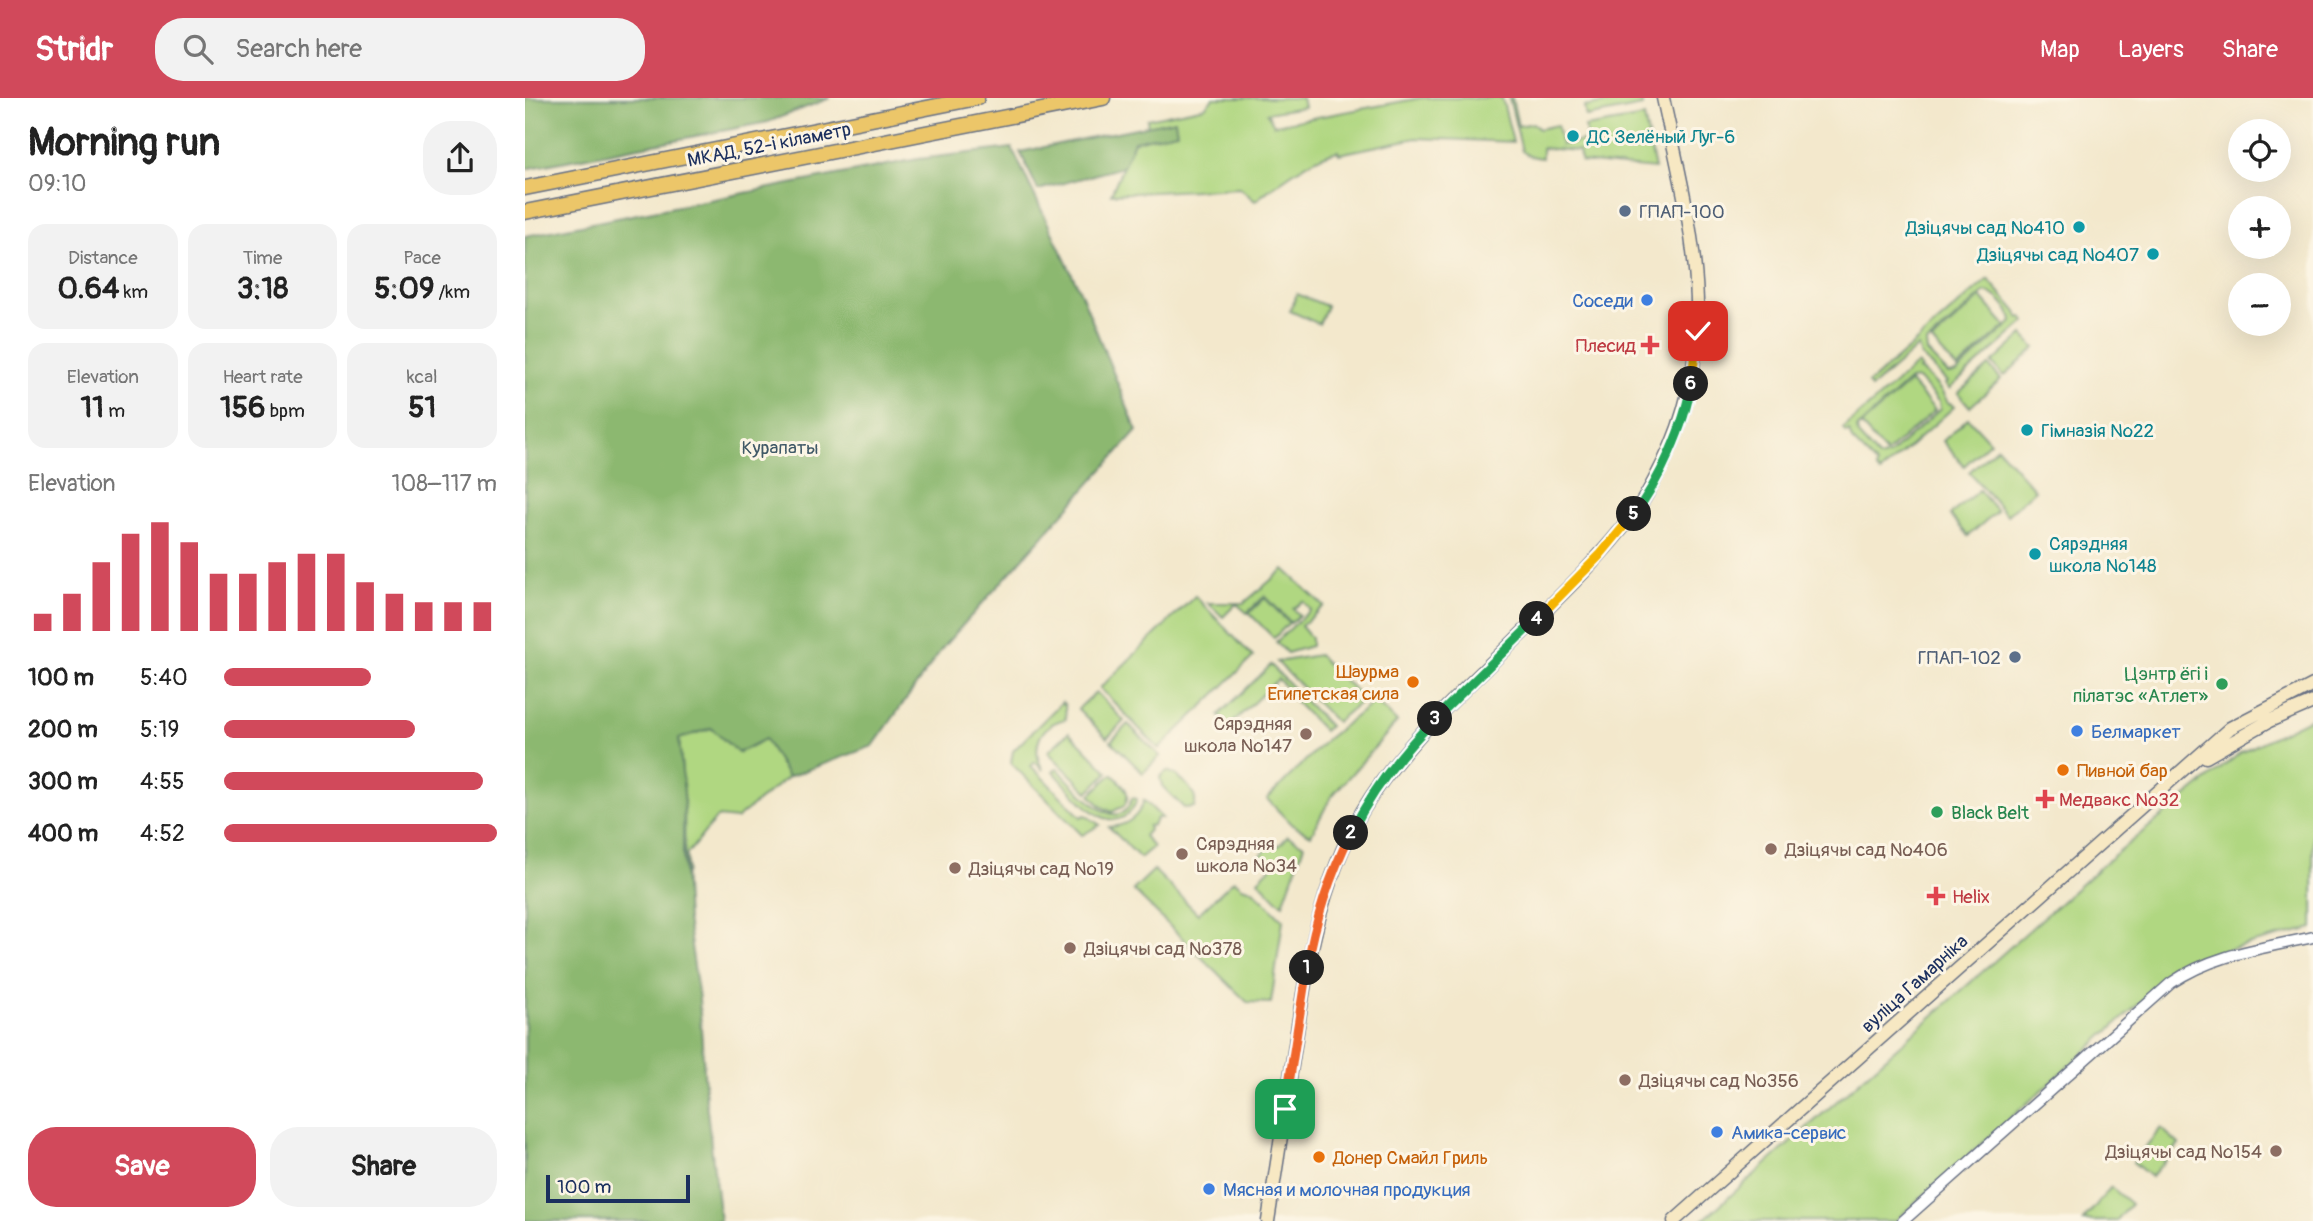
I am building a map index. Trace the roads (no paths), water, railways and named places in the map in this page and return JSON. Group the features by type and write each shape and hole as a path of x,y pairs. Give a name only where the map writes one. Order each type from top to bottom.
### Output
{"highway":[{"name":"МКАД, 52-і кіламетр","path":"525,188 977,98"},
{"name":"МКАД, 52-і кіламетр","path":"525,212 1103,98"}],"main road":[{"path":"1268,1221 1310,947 1331,878 1361,813 1378,785 1419,734 1574,581 1638,509 1653,484 1687,405 1698,331 1699,294 1695,250 1663,98"},
{"name":"вуліца Гамарніка","path":"1674,1221 2230,728 2313,685"},
{"name":"вуліца Гамарніка","path":"2178,773 2269,721 2313,702"}],"street":[{"path":"1903,1221 2155,996 2182,975 2217,960 2313,937"}],"place":[{"name":"ДС Зелёный Луг-6","path":"1573,136"},
{"name":"ГПАП-100","path":"1625,211"},
{"name":"Дзіцячы сад №410","path":"2079,227"},
{"name":"Дзіцячы сад №407","path":"2153,254"},
{"name":"Соседи","path":"1647,300"},
{"name":"Плесид","path":"1650,345"},
{"name":"Гімназія №22","path":"2027,430"},
{"name":"Сярэдняя школа №148","path":"2035,554"},
{"name":"ГПАП-102","path":"2015,657"},
{"name":"Шаурма Египетская сила","path":"1413,682"},
{"name":"Цэнтр ёгі і пілатэс «Атлет»","path":"2222,684"},
{"name":"Белмаркет","path":"2077,731"},
{"name":"Сярэдняя школа №147","path":"1306,734"},
{"name":"Пивной бар","path":"2063,770"},
{"name":"Медвакс №32","path":"2045,799"},
{"name":"Black Belt","path":"1937,812"},
{"name":"Дзіцячы сад №406","path":"1771,849"},
{"name":"Сярэдняя школа №34","path":"1182,854"},
{"name":"Дзіцячы сад №19","path":"955,868"},
{"name":"Helix","path":"1936,896"},
{"name":"Дзіцячы сад №378","path":"1070,948"},
{"name":"Дзіцячы сад №356","path":"1625,1080"},
{"name":"Амика-сервис","path":"1717,1132"},
{"name":"Дзіцячы сад №154","path":"2276,1151"},
{"name":"Донер Смайл Гриль","path":"1319,1157"},
{"name":"Мясная и молочная продукция","path":"1209,1189"}],"park label":[{"name":"Курапаты","path":"780,447"}]}
